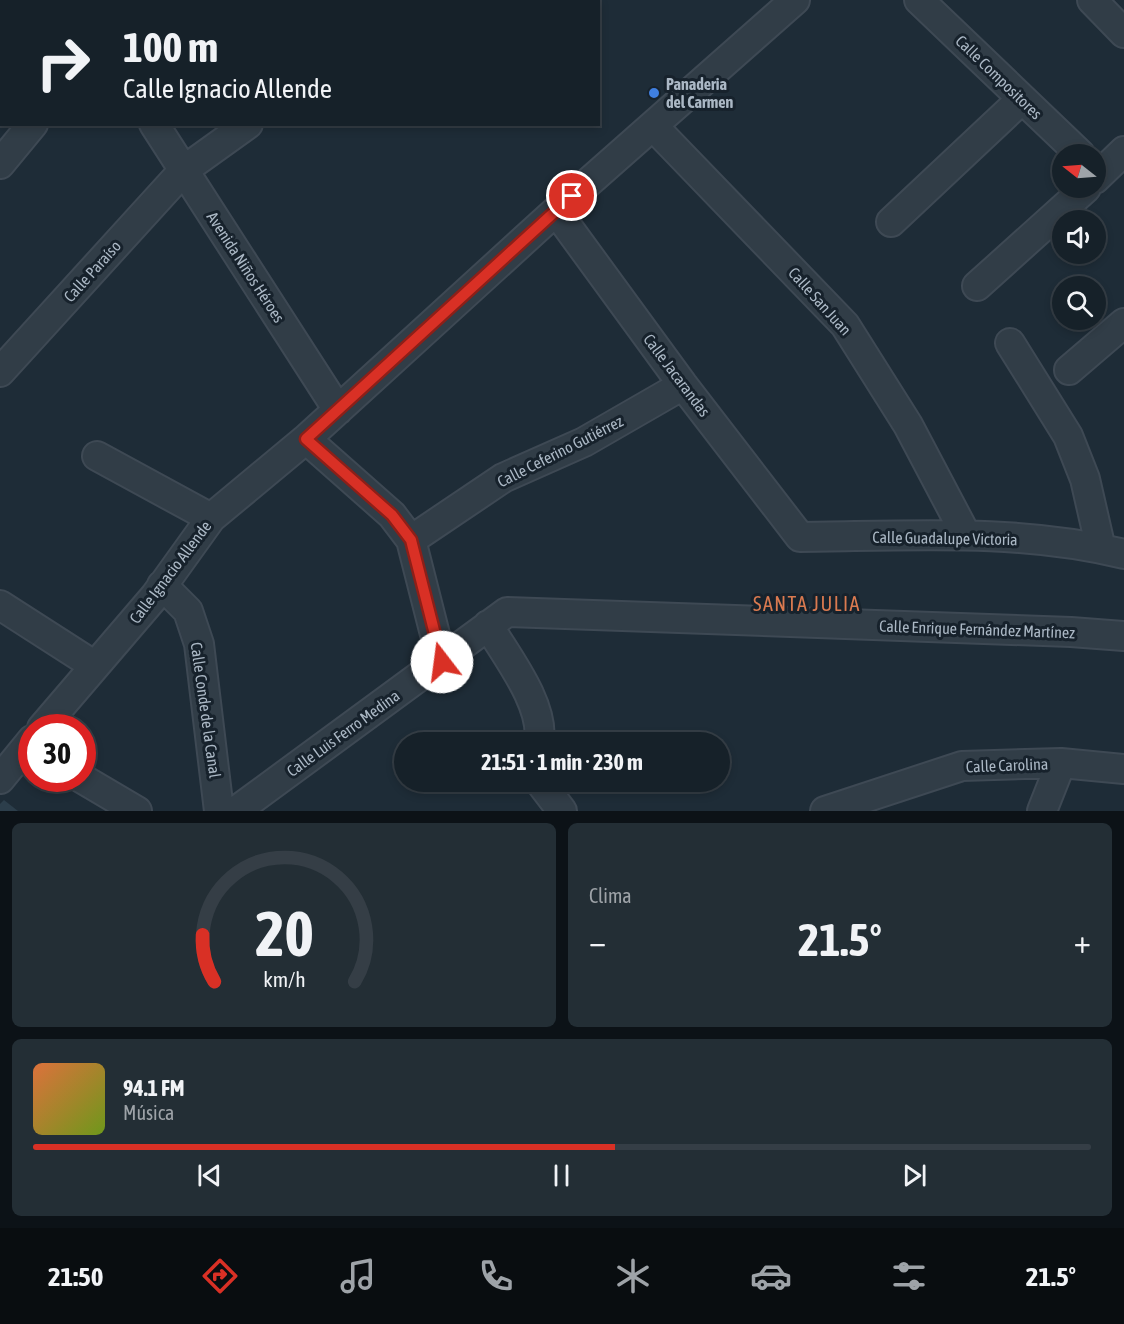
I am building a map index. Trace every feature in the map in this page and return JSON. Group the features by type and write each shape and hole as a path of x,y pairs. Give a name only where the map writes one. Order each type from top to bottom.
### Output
{"street":[{"name":"Calle Ignacio Allende","path":"55,714 162,585 211,518 306,439 556,211 795,0"},
{"name":"Calle Compositores","path":"919,0 1069,144"},
{"path":"1092,0 1124,33"},
{"path":"891,222 1022,99"},
{"path":"0,164 31,126"},
{"name":"Avenida Niños Héroes","path":"155,126 338,410"},
{"name":"Calle Paraíso","path":"0,372 184,170 245,126"},
{"name":"Calle San Juan","path":"652,126 845,325 908,425 966,535"},
{"path":"1106,167 1124,151"},
{"path":"976,286 1071,198"},
{"name":"Calle Jacarandas","path":"556,211 682,385 800,537"},
{"path":"1069,370 1124,323"},
{"path":"1010,343 1068,436 1113,552"},
{"name":"Calle Ceferino Gutiérrez","path":"411,540 503,478 584,442 682,385"},
{"path":"306,439 392,515 411,540 442,662"},
{"path":"97,456 211,518"},
{"name":"Calle Guadalupe Victoria","path":"800,537 966,535 1113,552"},
{"name":"Calle Conde de la Canal","path":"162,585 188,611 199,644 219,811"},
{"path":"0,605 95,666"},
{"path":"498,618 534,704 540,732"},
{"name":"Calle Luis Ferro Medina","path":"236,811 442,662 498,618"},
{"name":"Calle Enrique Fernández Martínez","path":"498,618 1071,632 1124,636"},
{"name":"Calle Ignacio Allende","path":"0,779 18,758"},
{"path":"1042,811 1061,763"},
{"name":"Calle Carolina","path":"825,811 900,784 962,766 1061,763 1124,769"},
{"path":"890,811 900,784"},
{"path":"96,787 137,811"},
{"path":"548,792 562,811"}],"building":[{"path":"4,800 18,811 0,811 0,804"}],"place":[{"name":"Panaderia del Carmen","path":"654,93"}],"district":[{"name":"SANTA JULIA","path":"807,603"}],"route":[{"path":"442,662 411,540 392,515 306,439 572,196"}]}
